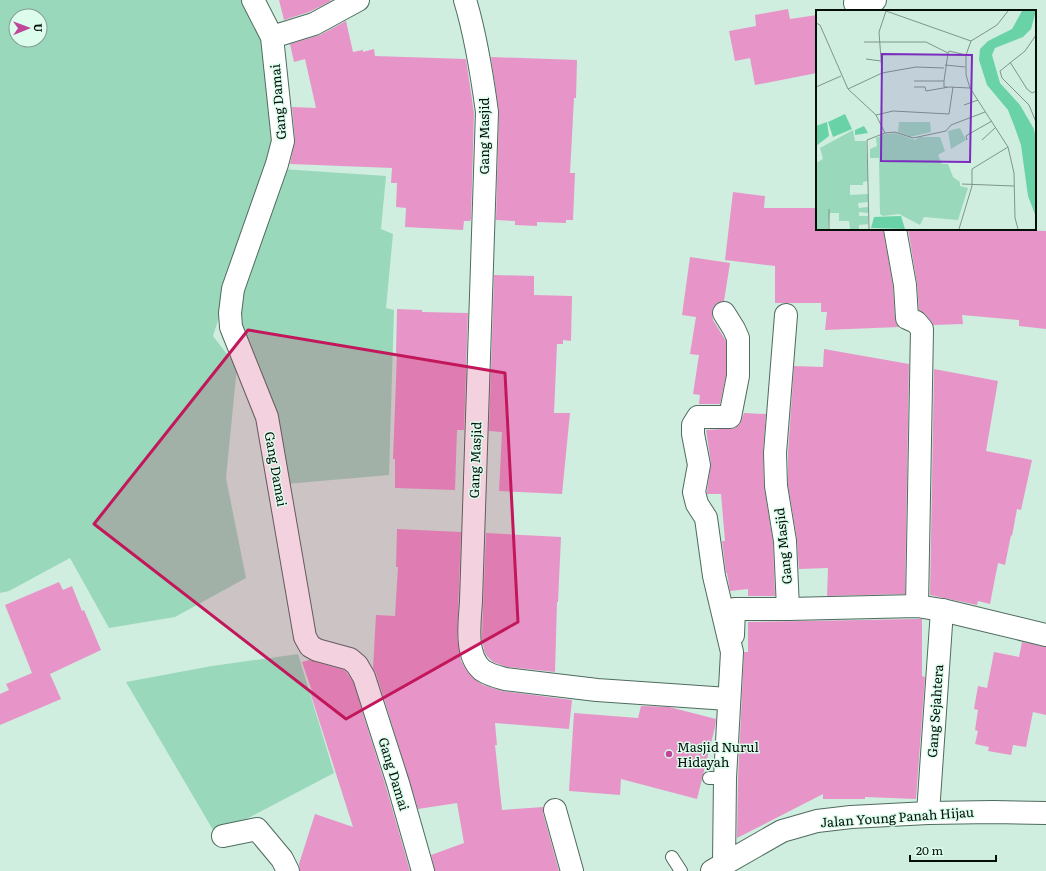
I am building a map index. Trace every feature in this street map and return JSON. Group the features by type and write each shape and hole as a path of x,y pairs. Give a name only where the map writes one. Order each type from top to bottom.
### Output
{"street":[{"path":"253,0 272,37 314,24 358,0"},
{"name":"Gang Masjid","path":"466,0 470,13 487,112 470,641 474,658 482,670 496,677 505,679 597,690 728,699"},
{"name":"Gang Damai","path":"272,37 283,141 233,289 230,313 231,327 267,417 305,637 310,646 317,650 350,659 358,665 364,677 398,783 423,871"},
{"path":"896,230 905,285 907,318 916,322 922,329 917,606"},
{"path":"724,313 738,338 738,376 730,417 698,417 693,425 692,434 699,466 694,492 697,504 706,518 714,576 732,652"},
{"name":"Gang Masjid","path":"786,315 774,453 776,486 785,541 788,609"},
{"path":"718,867 717,778 728,699 734,609 917,606 942,610 1046,635"},
{"name":"Gang Sejahtera","path":"928,813 942,610"},
{"path":"555,810 572,871"},
{"name":"Jalan Young Panah Hijau","path":"718,867 782,831 817,821 851,817 928,813 1046,813"},
{"path":"223,836 257,829 282,859 288,871"}],"lane":[{"path":"672,857 681,871"}],"highlighted area":[{"path":"248,330 505,373 518,622 346,719 94,524"}],"green space":[{"path":"0,0 242,0 265,42 275,142 213,336 237,367 226,478 246,578 175,617 109,628 70,558 9,591 0,593"},
{"path":"282,169 386,176 381,229 393,234 386,308 394,310 389,475 286,484 240,328 242,282"},
{"path":"298,654 334,773 216,835 126,682 212,666"}],"building":[{"path":"279,0 331,1 309,12 284,20"},
{"path":"788,9 790,19 816,15 816,73 755,85 750,58 735,61 729,31 756,26 755,15"},
{"path":"346,21 353,52 363,50 363,52 374,49 375,56 466,59 474,113 471,219 470,221 464,221 463,230 405,227 406,208 396,207 397,183 391,183 392,168 290,164 295,140 292,107 316,108 305,59 294,62 290,44 320,35"},
{"path":"491,57 577,60 576,98 574,98 570,173 575,173 573,220 566,220 566,223 537,222 537,226 515,225 515,221 496,220 499,112"},
{"path":"733,192 765,196 764,208 816,208 816,230 883,230 893,286 895,319 899,327 825,330 827,312 821,312 821,303 775,303 775,266 725,260"},
{"path":"908,230 1046,231 1046,329 1019,326 1019,320 962,315 963,324 933,325 925,314 919,310 917,283"},
{"path":"690,257 730,263 724,301 717,303 713,307 712,313 713,320 726,341 726,375 720,404 699,404 700,395 693,394 699,355 690,354 696,317 682,315"},
{"path":"494,275 534,276 534,295 572,296 571,341 563,340 563,344 557,344 554,413 570,413 562,494 499,491 502,432 489,431"},
{"path":"397,309 422,310 422,312 468,313 464,430 457,430 455,490 395,488 395,459 393,459"},
{"path":"824,349 909,364 905,594 827,596 828,568 799,569 797,539 788,485 788,453 794,366 823,367"},
{"path":"934,369 998,381 986,451 1032,460 1021,510 1017,509 1005,565 998,563 990,604 978,601 977,605 930,595"},
{"path":"744,413 766,414 763,452 764,486 773,542 775,596 748,596 748,589 730,591 722,541 725,541 721,494 707,494 711,463 706,430 735,428 740,424"},
{"path":"397,529 461,532 457,639 461,661 473,678 483,685 502,691 572,700 569,729 495,723 497,745 495,745 502,810 543,807 543,813 559,871 435,871 431,855 464,843 457,803 418,809 376,673 373,668 376,615 395,616 398,567 396,567"},
{"path":"486,533 561,537 555,672 507,667 493,662 484,651 482,637"},
{"path":"59,582 63,590 72,586 82,611 84,610 101,650 50,674 61,699 0,725 0,694 9,690 6,684 32,673 5,605"},
{"path":"922,619 922,676 925,677 916,799 865,797 865,799 823,799 823,794 737,838 738,778 744,652 748,652 748,622"},
{"path":"1022,642 1046,647 1046,715 1033,712 1026,747 1013,745 1011,755 988,751 989,747 975,744 978,731 975,730 978,710 974,709 978,686 987,688 994,652 1019,657"},
{"path":"309,660 344,670 353,682 386,787 410,871 300,871 299,864 315,814 353,827 310,692 312,691 302,662"},
{"path":"641,706 669,707 716,719 697,799 621,779 620,795 569,791 574,713 638,718"}],"place":[{"name":"Masjid Nurul Hidayah","path":"669,754"}]}
